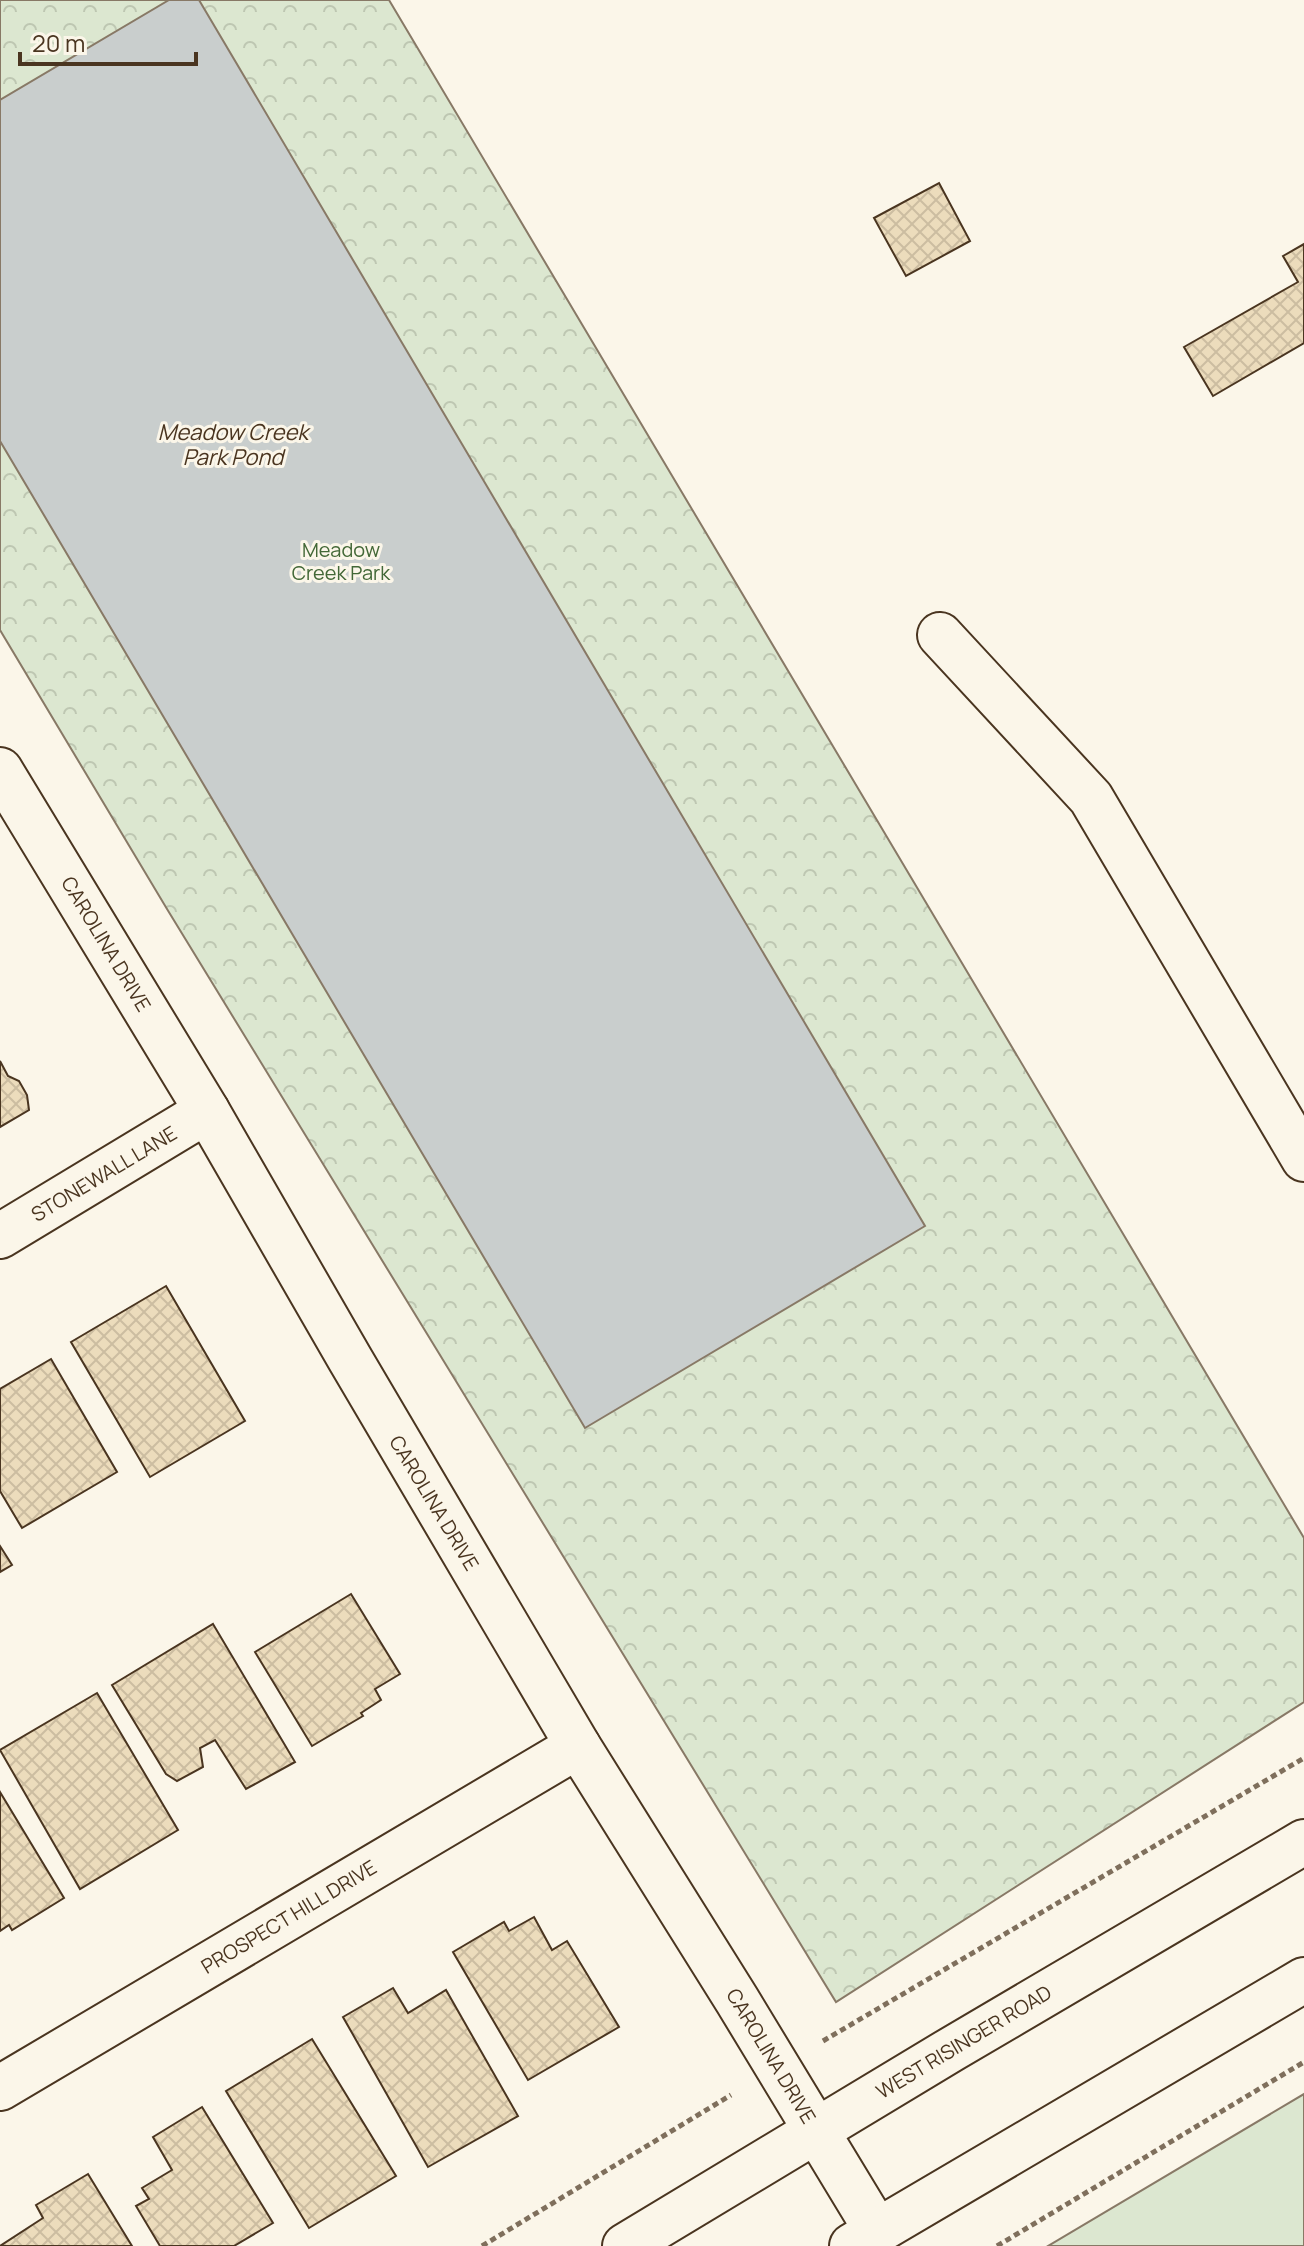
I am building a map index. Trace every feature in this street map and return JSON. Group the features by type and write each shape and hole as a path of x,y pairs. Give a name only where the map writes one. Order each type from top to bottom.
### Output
{"street":[{"path":"940,635 1091,798 1304,1159"},
{"name":"CAROLINA DRIVE","path":"0,770 207,1111 578,1746 816,2131 865,2238"},
{"name":"STONEWALL LANE","path":"0,1236 207,1111"},
{"name":"PROSPECT HILL DRIVE","path":"0,2088 578,1746"},
{"name":"WEST RISINGER ROAD","path":"625,2246 1304,1842"},
{"path":"865,2238 1304,1980"}],"path":[{"path":"482,2246 1304,1758"},
{"path":"997,2246 1304,2062"}],"green space":[{"name":"Meadow Creek Park","path":"0,0 389,0 1304,1538 1304,1702 836,2002 167,909 0,630"},
{"path":"1304,2094 1304,2246 1048,2246"}],"water":[{"name":"Meadow Creek Park Pond","path":"169,0 199,0 925,1226 585,1428 0,441 0,100"}],"building":[{"path":"939,183 970,241 906,276 874,218"},
{"path":"1304,244 1304,343 1213,396 1184,347 1298,282 1283,256"},
{"path":"0,1061 8,1076 19,1081 27,1095 29,1110 0,1127"},
{"path":"166,1286 245,1421 150,1477 71,1342"},
{"path":"51,1359 117,1472 22,1528 0,1491 0,1389"},
{"path":"0,1546 12,1565 0,1572"},
{"path":"351,1594 400,1674 375,1689 381,1700 361,1713 363,1716 312,1746 255,1652"},
{"path":"213,1624 295,1762 246,1789 215,1740 200,1748 203,1767 177,1781 166,1774 112,1685"},
{"path":"97,1693 178,1830 80,1889 0,1750"},
{"path":"0,1792 64,1898 12,1930 9,1925 0,1931"},
{"path":"534,1917 552,1950 567,1941 619,2027 528,2080 453,1952 504,1922 509,1931"},
{"path":"393,1988 408,2013 446,1990 518,2116 428,2167 343,2017"},
{"path":"312,2039 396,2176 309,2228 226,2091"},
{"path":"202,2107 273,2223 234,2246 160,2246 136,2206 149,2199 142,2188 172,2170 153,2137"},
{"path":"88,2174 132,2246 0,2246 43,2218 36,2205"}]}
